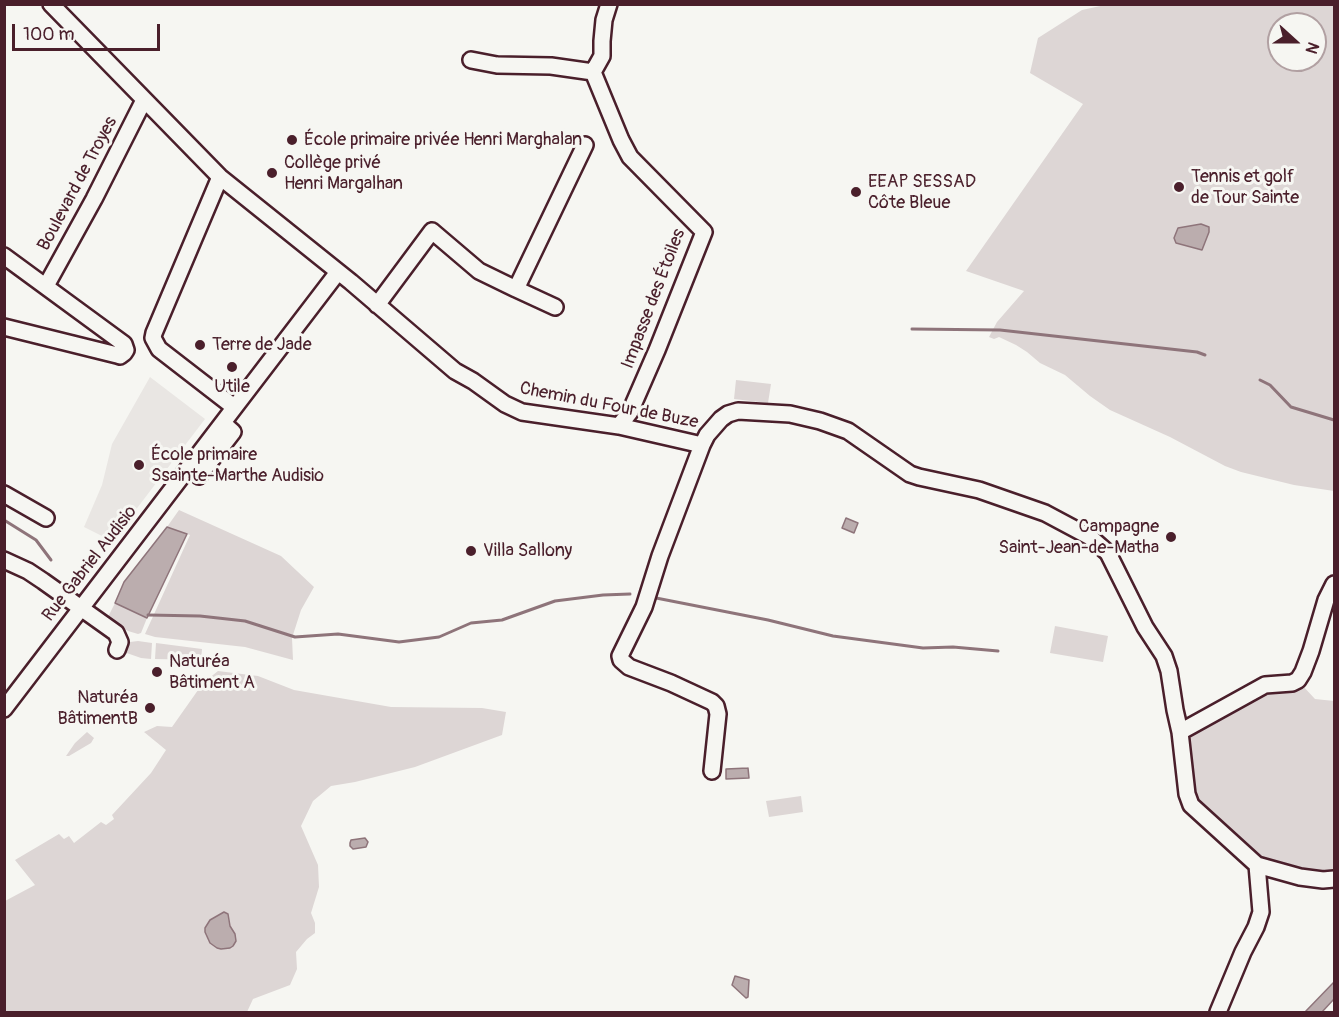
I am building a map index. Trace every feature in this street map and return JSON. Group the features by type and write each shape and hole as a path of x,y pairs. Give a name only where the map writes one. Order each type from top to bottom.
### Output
{"street":[{"name":"Chemin du Four de Buze","path":"51,4 220,177 377,304 455,371 506,404 522,412 619,426 702,445 707,435 728,414 738,411 790,414 848,431 910,474 979,490 1045,513 1090,537 1108,554 1145,627 1164,656 1169,671 1180,732 1187,794 1191,805 1257,865"},
{"path":"471,60 497,65 551,66 593,72 602,56 604,20 609,4"},
{"name":"Impasse des Étoiles","path":"593,72 630,157 704,232 630,412 619,426"},
{"name":"Boulevard de Troyes","path":"46,286 94,199 144,100"},
{"path":"516,289 585,145"},
{"path":"220,177 153,338 159,350 234,407"},
{"path":"377,304 432,231 479,271 555,307"},
{"path":"4,256 126,347 124,353 117,356 4,327"},
{"name":"Rue Gabriel Audisio","path":"4,709 338,272"},
{"path":"199,476 233,432 223,423"},
{"path":"702,445 664,544 644,607 620,656 629,667 672,683 716,706 718,714 712,771"},
{"path":"4,494 46,518"},
{"path":"4,560 28,571 116,633 120,642 117,650"},
{"path":"1180,732 1265,685 1292,683 1298,680 1311,651 1326,600 1335,584"},
{"path":"1218,1012 1261,912 1257,865 1300,877 1335,879"}],"shaded area":[{"name":"Tennis et golf de Tour Sainte","path":"1105,5 1334,5 1334,491 1294,485 1225,466 1170,437 1110,410 1065,375 1040,363 1016,345 999,337 994,339 989,337 997,322 1024,291 966,271 1083,104 1030,73 1038,38 1082,10"},
{"path":"1201,224 1209,227 1202,250 1176,243 1174,238 1178,228"},
{"name":"École primaire Ssainte-Marthe Audisio","path":"150,377 205,419 112,541 84,527 102,485 112,444"},
{"path":"736,380 771,384 768,403 734,399"},
{"path":"179,510 281,556 314,587 301,610 292,638 293,660 245,647 145,634 190,535 167,527"},
{"path":"846,518 858,523 854,533 842,528"},
{"path":"167,527 187,534 147,618 115,603 124,582"},
{"path":"115,603 147,618 141,633 128,631 107,619"},
{"path":"1055,626 1108,636 1103,662 1050,653"},
{"path":"130,642 152,643 151,659 121,651"},
{"path":"156,643 202,649 201,660 155,659"},
{"path":"218,671 258,676 294,690 391,707 482,708 506,712 502,735 415,767 331,786 313,801 301,826 318,865 319,887 311,913 315,923 315,933 296,952 297,969 290,985 253,999 247,1012 5,1012 5,901 35,885 15,860 59,834 64,839 69,836 74,843 101,822 106,825 114,819 112,815 151,773 166,750 144,732 157,726 172,727 203,683"},
{"path":"1302,685 1315,699 1334,701 1334,876 1266,863 1193,800 1183,738 1266,688"},
{"path":"87,732 94,738 91,743 66,756 75,743"},
{"path":"748,768 749,778 726,779 726,769"},
{"path":"801,796 803,812 769,817 766,801"},
{"path":"365,838 368,842 366,847 353,849 350,846 351,840"},
{"path":"224,912 228,914 236,941 230,948 221,949 210,943 205,928 210,920"},
{"path":"735,976 749,980 748,997 746,998 732,985"},
{"path":"1334,982 1334,999 1322,1012 1305,1012"}],"waterway":[{"path":"912,329 1000,330 1197,352 1205,355"},
{"path":"1260,380 1270,385 1291,407 1334,420"},
{"path":"4,520 36,540 51,560"},
{"path":"148,615 200,616 245,621 295,637 338,634 399,642 439,637 471,623 502,620 555,601 630,594"},
{"path":"651,597 768,620 833,636 923,648 953,647 998,651"}],"place":[{"name":"École primaire privée Henri Marghalan","path":"292,140"},
{"name":"Collège privé Henri Margalhan","path":"272,173"},
{"name":"Tennis et golf de Tour Sainte","path":"1179,187"},
{"name":"EEAP SESSAD Côte Bleue","path":"856,192"},
{"name":"Terre de Jade","path":"200,345"},
{"name":"Utile","path":"232,367"},
{"name":"École primaire Ssainte-Marthe Audisio","path":"139,465"},
{"name":"Campagne Saint-Jean-de-Matha","path":"1171,537"},
{"name":"Villa Sallony","path":"471,551"},
{"name":"Naturéa Bâtiment A","path":"157,672"},
{"name":"Naturéa BâtimentB","path":"150,708"}]}
